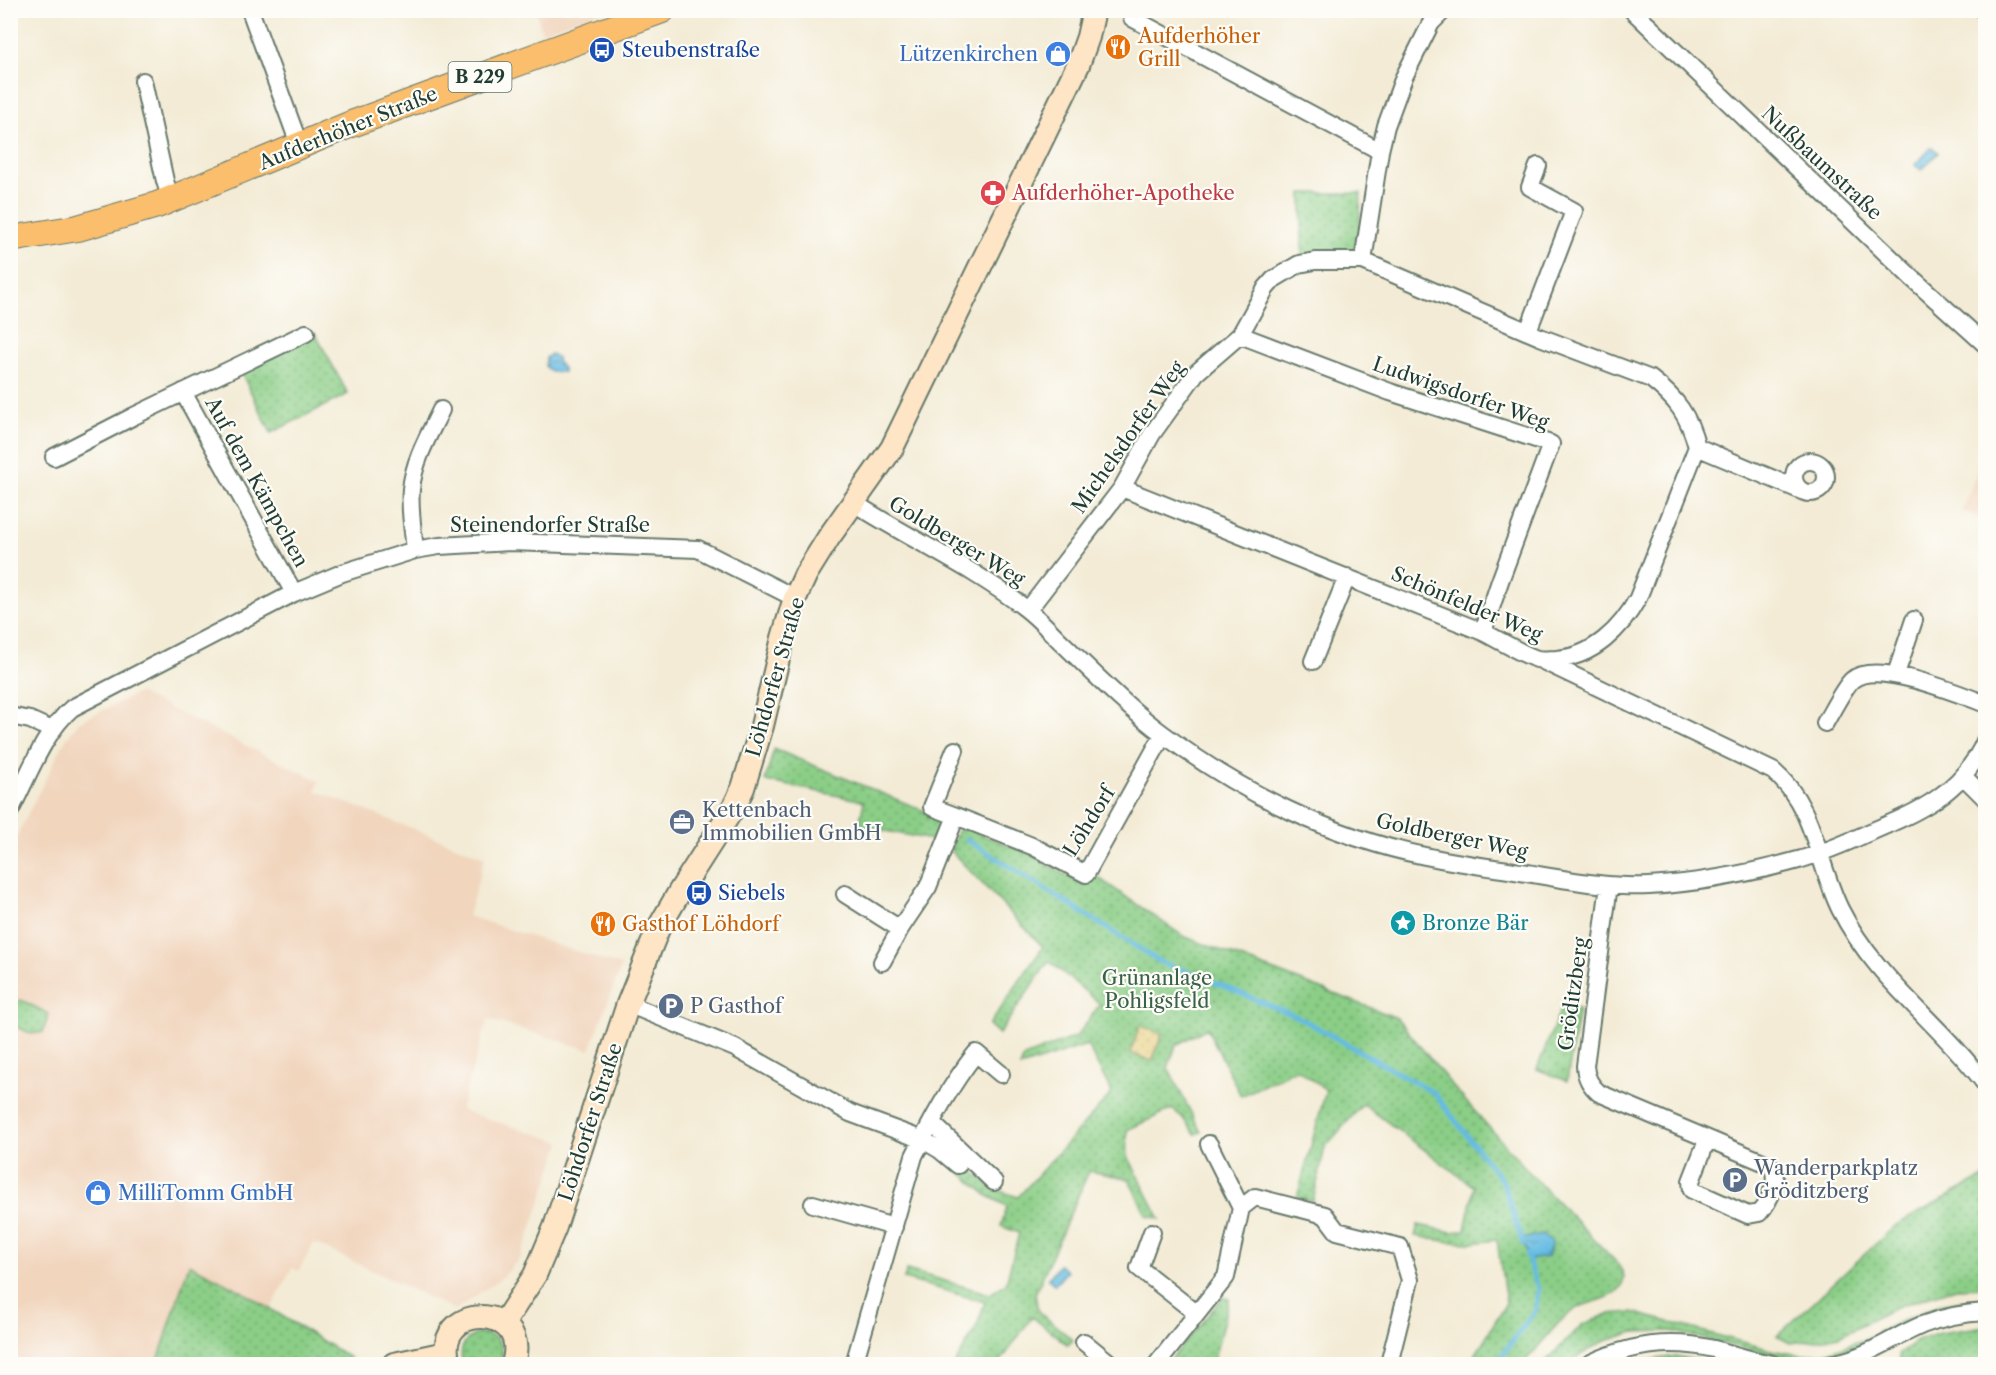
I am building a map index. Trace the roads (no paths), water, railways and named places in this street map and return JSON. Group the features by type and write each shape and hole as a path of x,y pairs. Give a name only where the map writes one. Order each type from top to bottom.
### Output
{"main road":[{"name":"Aufderhöher Straße","path":"10,239 78,228 171,200 388,110 662,10"},
{"name":"Löhdorfer Straße","path":"503,1324 535,1275 555,1227 628,1004 658,929 735,805 743,788 755,751 795,598 818,554 892,448 1078,65 1094,10"},
{"path":"394,1365 447,1359 447,1342 452,1332 460,1323 481,1316 492,1318 503,1324 511,1333 515,1344 513,1365"}],"street":[{"path":"250,10 300,147"},
{"name":"Nußbaumstraße","path":"1632,10 1985,343"},
{"path":"1363,261 1386,126 1404,77 1431,23 1443,11"},
{"path":"1132,18 1380,151"},
{"path":"143,81 171,200"},
{"path":"1528,331 1575,211 1530,187 1538,166"},
{"name":"Michelsdorfer Weg","path":"1028,610 1122,488 1152,434 1196,374 1240,335 1266,288 1274,279 1305,262 1363,261 1528,331 1650,379 1666,391 1691,424 1697,447"},
{"name":"Auf dem Kämpchen","path":"54,457 306,333"},
{"name":"Ludwigsdorfer Weg","path":"1240,335 1390,392 1551,444 1483,632"},
{"name":"Auf dem Kämpchen","path":"183,392 294,592"},
{"path":"415,550 410,499 412,477 423,446 441,410"},
{"path":"1697,447 1802,491"},
{"name":"Schönfelder Weg","path":"1122,488 1483,632 1537,659 1563,658 1581,654 1608,636 1629,614 1638,598 1697,447"},
{"name":"Goldberger Weg","path":"854,502 990,583 1028,610 1138,715 1222,775 1318,824 1366,841 1424,856 1609,885 1649,886 1712,880 1819,854 1914,812 1942,797 1973,764 1986,740"},
{"name":"Steinendorfer Straße","path":"10,811 52,730 60,718 72,708 294,592 342,573 415,550 440,546 511,542 698,549 795,598"},
{"path":"1313,661 1347,577"},
{"path":"1896,674 1914,620"},
{"path":"1537,659 1773,771 1789,786 1812,826 1819,854 1840,910 1860,943 1891,984 1972,1066 1986,1085"},
{"path":"1825,723 1852,680 1865,675 1896,674 1986,704"},
{"path":"10,716 30,720 52,730"},
{"name":"Löhdorf","path":"955,750 932,807 1032,846 1086,874 1163,735"},
{"path":"1963,776 1986,799"},
{"path":"882,962 900,929 928,887 956,816"},
{"name":"Gröditzberg","path":"1609,885 1585,1066 1586,1075 1590,1085 1599,1093 1770,1165 1776,1173 1776,1180 1759,1213 1748,1215 1692,1190 1691,1180 1707,1140"},
{"path":"845,894 900,929"},
{"path":"628,1004 735,1048 850,1113 922,1140 940,1150 958,1165"},
{"path":"854,1365 914,1156 922,1140 959,1075 976,1053 1002,1074"},
{"path":"932,1123 994,1182"},
{"path":"1157,1365 1226,1277 1241,1208 1209,1144"},
{"path":"1241,1208 1255,1197 1324,1215 1338,1231 1401,1247 1410,1280 1389,1365"},
{"path":"813,1204 894,1227"},
{"path":"1152,1232 1139,1268 1196,1313"},
{"path":"1829,1365 1856,1358 1932,1322 1969,1312 1986,1312"},
{"path":"1084,1342 1111,1365"},
{"path":"1589,1365 1617,1352 1633,1348 1674,1344 1701,1347 1772,1365"}],"water":[{"path":"1932,147 1938,153 1921,170 1915,165"},
{"path":"551,354 557,358 563,372 551,372 545,366 546,358"},
{"path":"1542,1234 1552,1243 1547,1257 1529,1260 1522,1239"},
{"path":"1059,1265 1067,1271 1055,1285 1048,1279"}],"waterway":[{"path":"966,839 1162,963 1192,973 1300,1018 1434,1093 1503,1182 1523,1244"},
{"path":"1496,1364 1536,1309 1538,1289 1527,1255"}],"place":[{"name":"Aufderhöher Grill","path":"1118,47"},
{"name":"Steubenstraße","path":"602,50"},
{"name":"Lützenkirchen","path":"1058,54"},
{"name":"Aufderhöher-Apotheke","path":"993,193"},
{"name":"Kettenbach Immobilien GmbH","path":"682,822"},
{"name":"Siebels","path":"699,893"},
{"name":"Bronze Bär","path":"1403,923"},
{"name":"Gasthof Löhdorf","path":"603,924"},
{"name":"P Gasthof","path":"671,1006"},
{"name":"Wanderparkplatz Gröditzberg","path":"1735,1180"},
{"name":"MilliTomm GmbH","path":"98,1193"}],"park label":[{"name":"Grünanlage Pohligsfeld","path":"1157,990"}]}
